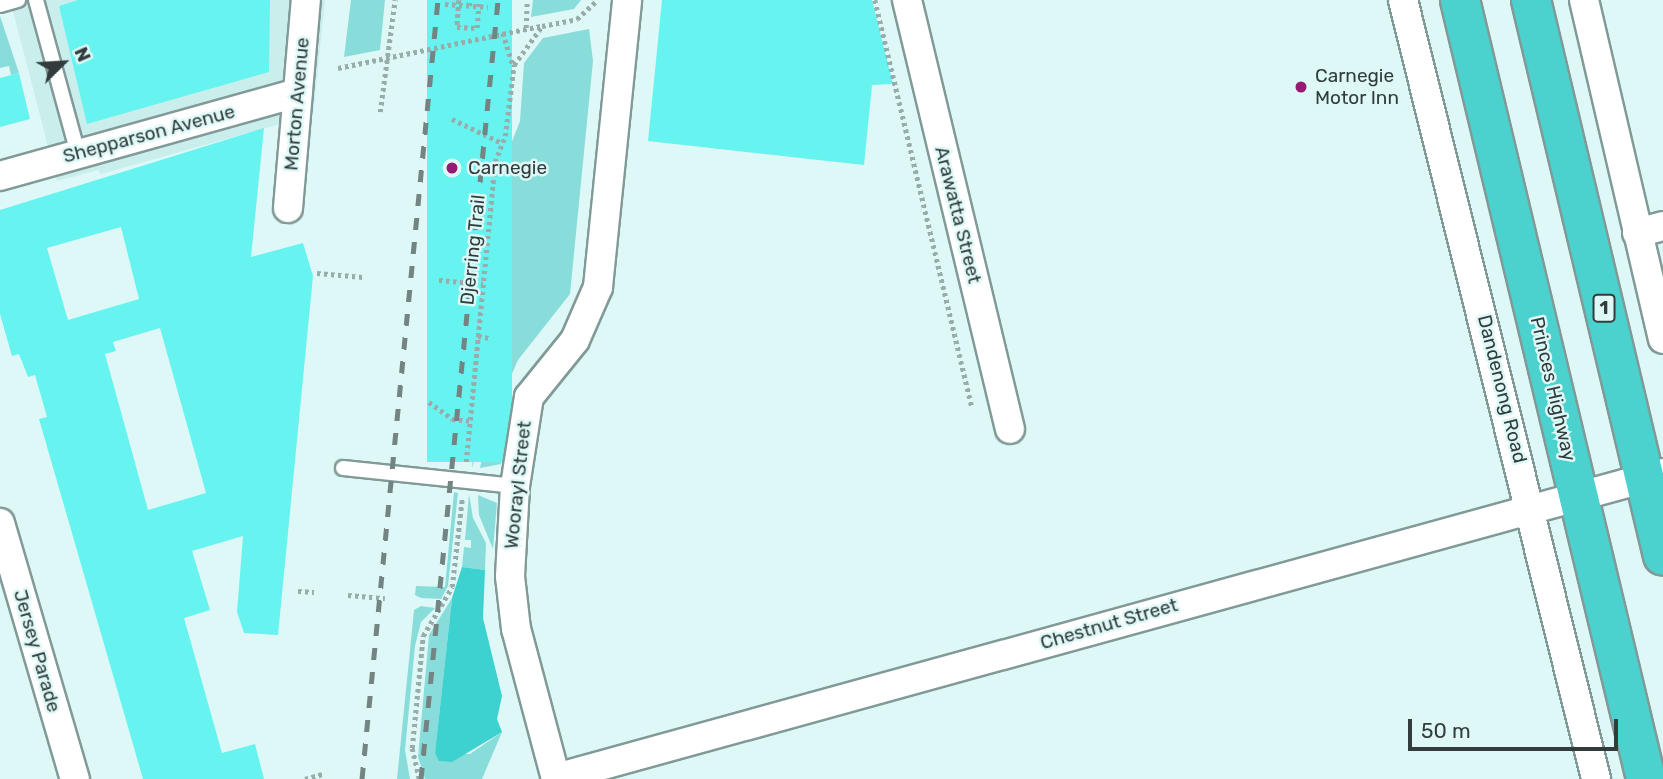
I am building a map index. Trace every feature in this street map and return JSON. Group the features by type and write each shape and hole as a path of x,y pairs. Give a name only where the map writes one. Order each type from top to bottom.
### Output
{"highway":[{"name":"Princes Highway","path":"1460,0 1646,779"},
{"name":"1","path":"1531,0 1654,475 1663,556"}],"street":[{"name":"Morton Avenue","path":"288,208 306,0"},
{"name":"Woorayl Street","path":"556,779 516,629 510,576 515,486 529,397 575,340 598,287 627,0"},
{"name":"Dandenong Road","path":"1403,0 1596,779"},
{"path":"1584,0 1650,229 1663,339"},
{"name":"Arawatta Street","path":"910,1 1010,429"},
{"name":"Shepparson Avenue","path":"0,176 298,93"},
{"name":"Chestnut Street","path":"556,779 1530,507 1654,475"},
{"name":"Jersey Parade","path":"0,523 9,584 75,779"}],"lane":[{"path":"0,5 18,0"},
{"path":"36,0 78,154"},
{"path":"343,468 515,486"}],"path":[{"path":"380,112 396,0"},
{"path":"458,0 457,27 467,28 477,28 479,0"},
{"path":"526,28 527,0"},
{"path":"338,68 577,19 596,6 596,0"},
{"path":"875,0 972,407"},
{"path":"445,4 468,3 488,7"},
{"name":"Djerring Trail","path":"465,468 495,162 502,144 514,65 542,26"},
{"path":"466,41 467,28"},
{"path":"503,33 514,65"},
{"path":"452,119 502,144"},
{"path":"317,273 363,277"},
{"path":"439,280 483,284"},
{"path":"478,336 489,338"},
{"path":"429,402 452,419 470,421"},
{"path":"419,779 412,748 424,636 453,587 463,493"},
{"path":"298,591 314,592"},
{"path":"348,595 384,598"},
{"path":"305,779 323,774"}],"shaded area":[{"path":"10,0 325,0 313,115 101,174 98,170 57,181"},
{"path":"351,0 385,0 380,50 344,57"},
{"path":"533,0 581,0 574,9 531,17"},
{"path":"0,16 19,73 11,75 9,66 0,68"},
{"path":"589,29 593,61 570,294 518,360 499,403 478,402 484,342 489,338 485,332 490,284 500,293 502,287 491,277 502,167 520,121 524,63 543,38"},
{"path":"478,404 501,406 498,421 479,446 472,468"},
{"path":"505,424 501,464 480,468 484,449"},
{"path":"454,492 458,493 448,586 441,599 421,598 415,595 416,586 445,587"},
{"path":"469,494 473,518 486,543 485,570 462,567 464,547 471,548 471,540 465,540"},
{"path":"478,495 497,503 493,549 479,515"},
{"path":"462,567 485,570 483,618 502,696 497,719 502,732 452,762 439,761 435,753 452,598"},
{"path":"452,598 435,754 470,754 502,732 482,779 425,779 418,757 429,635"},
{"path":"421,606 435,608 421,622 415,646 405,750 410,779 397,779 414,610"}],"building":[{"path":"78,0 270,0 269,72 87,124 59,6"},
{"name":"Carnegie","path":"427,0 512,0 512,462 427,462"},
{"path":"662,0 872,0 893,84 872,85 864,165 648,141"},
{"path":"19,73 30,119 0,127 0,78"},
{"path":"264,128 251,257 303,243 313,276 278,635 244,633 237,612 243,536 192,551 210,610 184,618 222,753 255,744 264,779 143,779 39,419 47,417 35,375 28,377 19,354 12,356 0,314 0,210","holes":["121,227 139,299 68,320 47,248","160,328 206,493 148,510 105,354 116,351 113,342"]}],"railway":[{"path":"362,779 438,0"},
{"path":"421,779 498,0"}],"place":[{"name":"Carnegie Motor Inn","path":"1301,87"},
{"name":"Carnegie","path":"452,168"}]}
